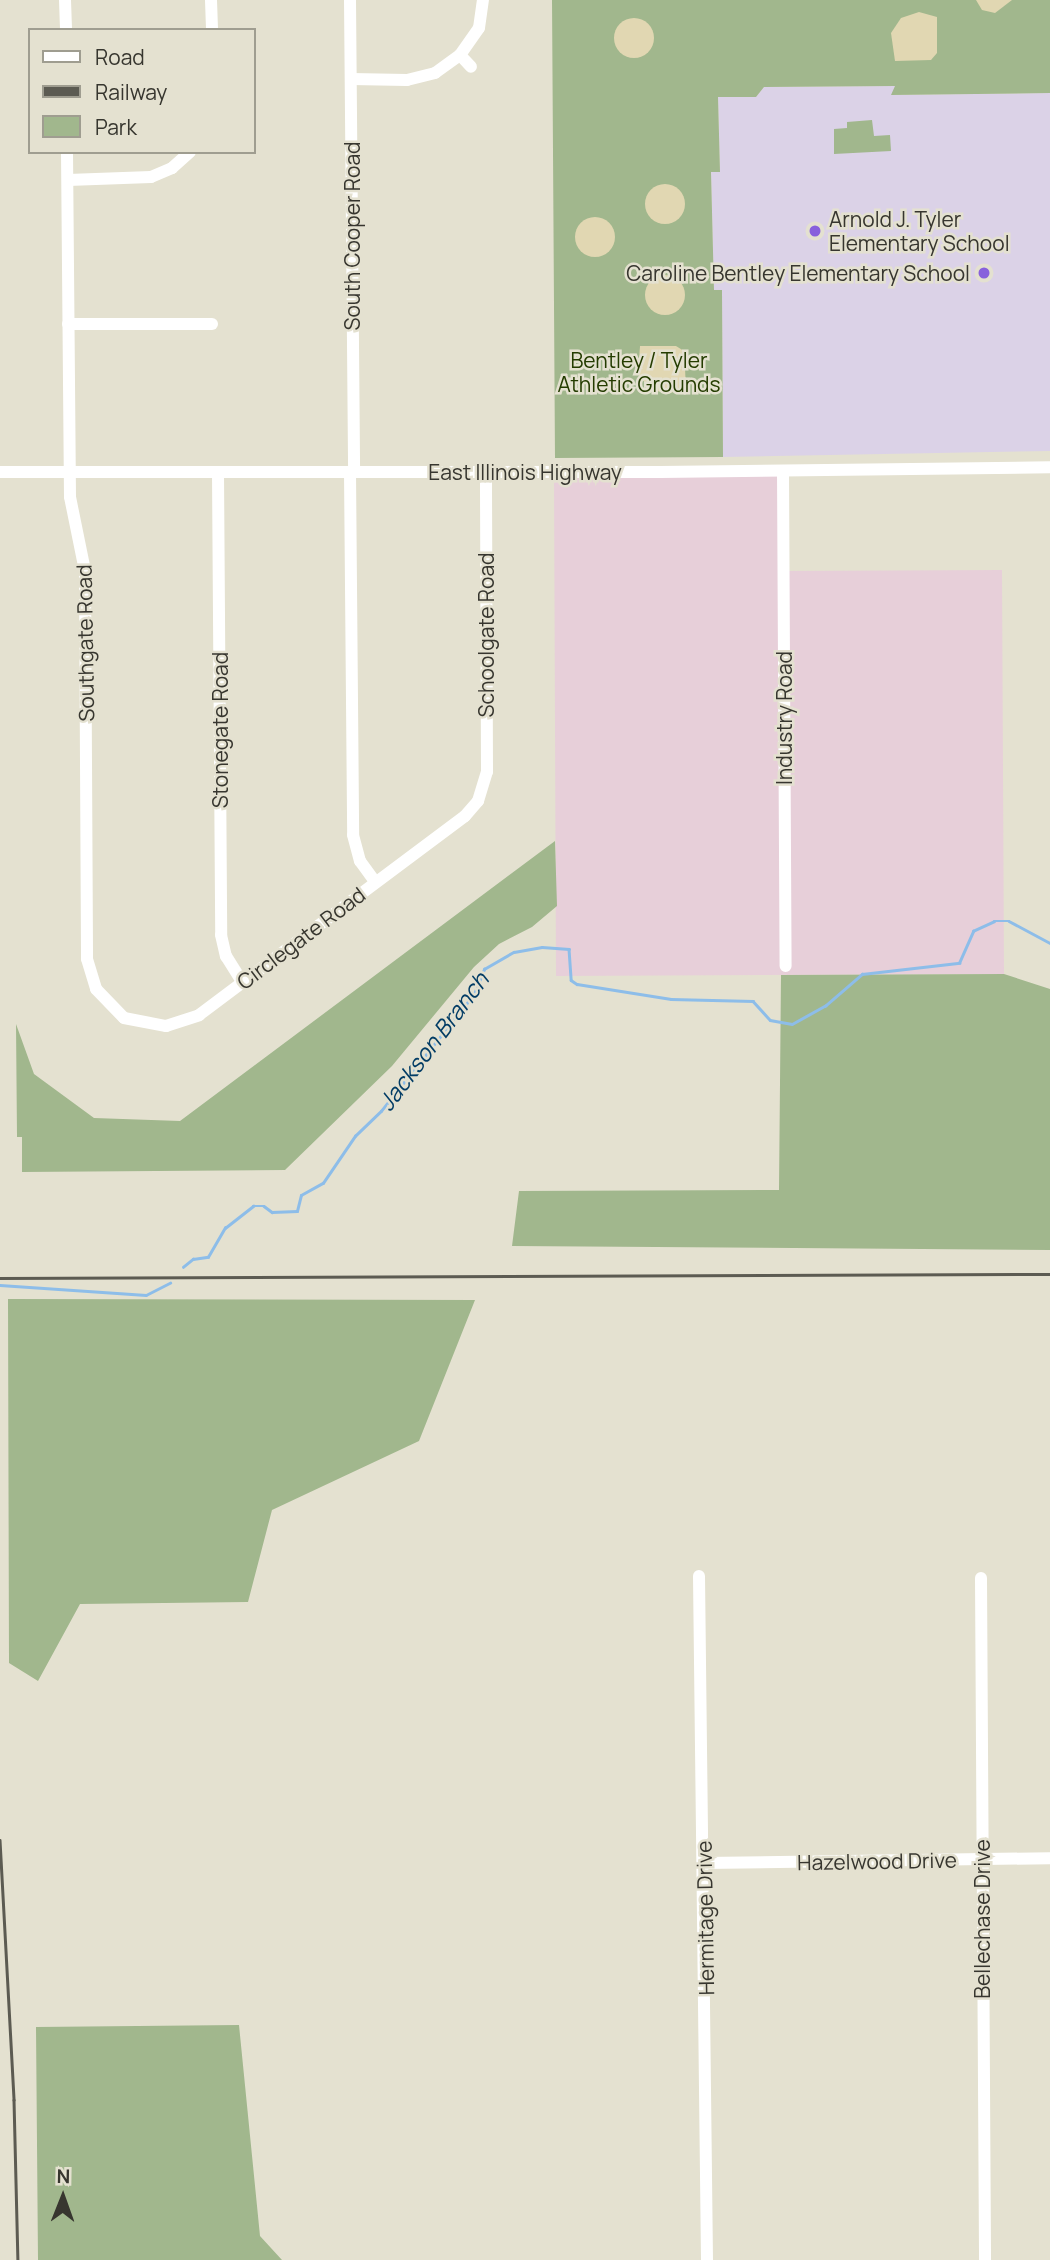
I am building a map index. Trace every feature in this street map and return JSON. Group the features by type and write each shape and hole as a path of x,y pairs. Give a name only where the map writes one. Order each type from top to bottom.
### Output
{"street":[{"path":"65,0 66,28"},
{"path":"211,0 212,28"},
{"name":"South Cooper Road","path":"350,0 354,835 360,861 375,882"},
{"path":"351,79 407,80 435,73 460,55 479,28 483,0"},
{"path":"460,55 471,67"},
{"name":"Southgate Road","path":"67,154 69,472 71,512 85,571 87,959 92,982 107,1004"},
{"path":"68,180 151,177 172,168 188,154"},
{"path":"68,324 212,324"},
{"name":"East Illinois Highway","path":"0,472 783,471 1050,467"},
{"name":"Industry Road","path":"783,471 786,966"},
{"name":"Stonegate Road","path":"218,472 221,935 226,956 242,982"},
{"name":"Schoolgate Road","path":"480,797 487,772 486,472"},
{"name":"Circlegate Road","path":"107,1004 137,1023 173,1025 199,1015 465,816 480,797"},
{"name":"Hermitage Drive","path":"699,1576 707,2260"},
{"name":"Bellechase Drive","path":"981,1578 985,2260"},
{"name":"Hazelwood Drive","path":"704,1863 1050,1858"}],"shaded area":[{"name":"Arnold J. Tyler Elementary School","path":"896,86 892,95 1050,93 1050,451 723,457 722,291 714,290 711,171 720,171 718,97 756,97 764,87"},
{"path":"780,474 780,571 1002,570 1004,974 556,976 554,475"}],"green space":[{"name":"Bentley / Tyler Athletic Grounds","path":"552,0 1050,0 1050,93 891,95 895,86 764,87 756,97 718,97 720,172 711,172 714,290 722,290 723,457 555,458"},
{"path":"872,120 874,136 890,135 891,151 834,154 834,129 847,128 847,122"},
{"path":"555,841 557,906 532,927 499,944 474,967 392,1066 285,1170 22,1172 22,1137 17,1137 16,1024 34,1074 94,1118 180,1121"},
{"path":"1004,974 1050,989 1050,1250 512,1246 519,1191 779,1190 781,975"},
{"path":"8,1299 475,1300 419,1441 272,1510 248,1602 80,1604 38,1681 9,1663"},
{"path":"239,2025 260,2236 282,2260 38,2260 36,2027"}],"sand":[{"path":"976,0 1012,0 995,13 982,10"},
{"path":"919,12 937,17 937,53 931,60 895,61 891,33 901,18"},
{"path":"634,18 648,24 654,38 648,52 634,58 620,52 614,38 620,24"},
{"path":"665,184 679,190 685,204 679,218 665,224 651,218 645,204 651,190"},
{"path":"595,217 609,223 615,237 609,251 595,257 581,251 575,237 581,223"},
{"path":"665,275 679,281 685,295 679,309 665,315 651,309 645,295 651,281"},
{"path":"640,346 676,346 684,351 686,387 668,394 650,389 638,374"}],"waterway":[{"name":"Jackson Branch","path":"183,1267 193,1259 208,1257 225,1228 253,1206 264,1206 272,1212 297,1211 301,1195 323,1183 355,1136 381,1111 474,994 484,969 514,952 542,947 569,949 571,980 577,984 671,999 753,1001 770,1020 792,1024 825,1006 862,974 959,963 973,931 994,921 1009,921 1050,943"},
{"name":"Jackson Branch","path":"0,1285 146,1295 170,1283"}],"railway":[{"path":"0,1278 1050,1274"},
{"path":"0,1840 14,2100 18,2260"}],"place":[{"name":"Arnold J. Tyler Elementary School","path":"815,231"},
{"name":"Caroline Bentley Elementary School","path":"984,273"}]}
